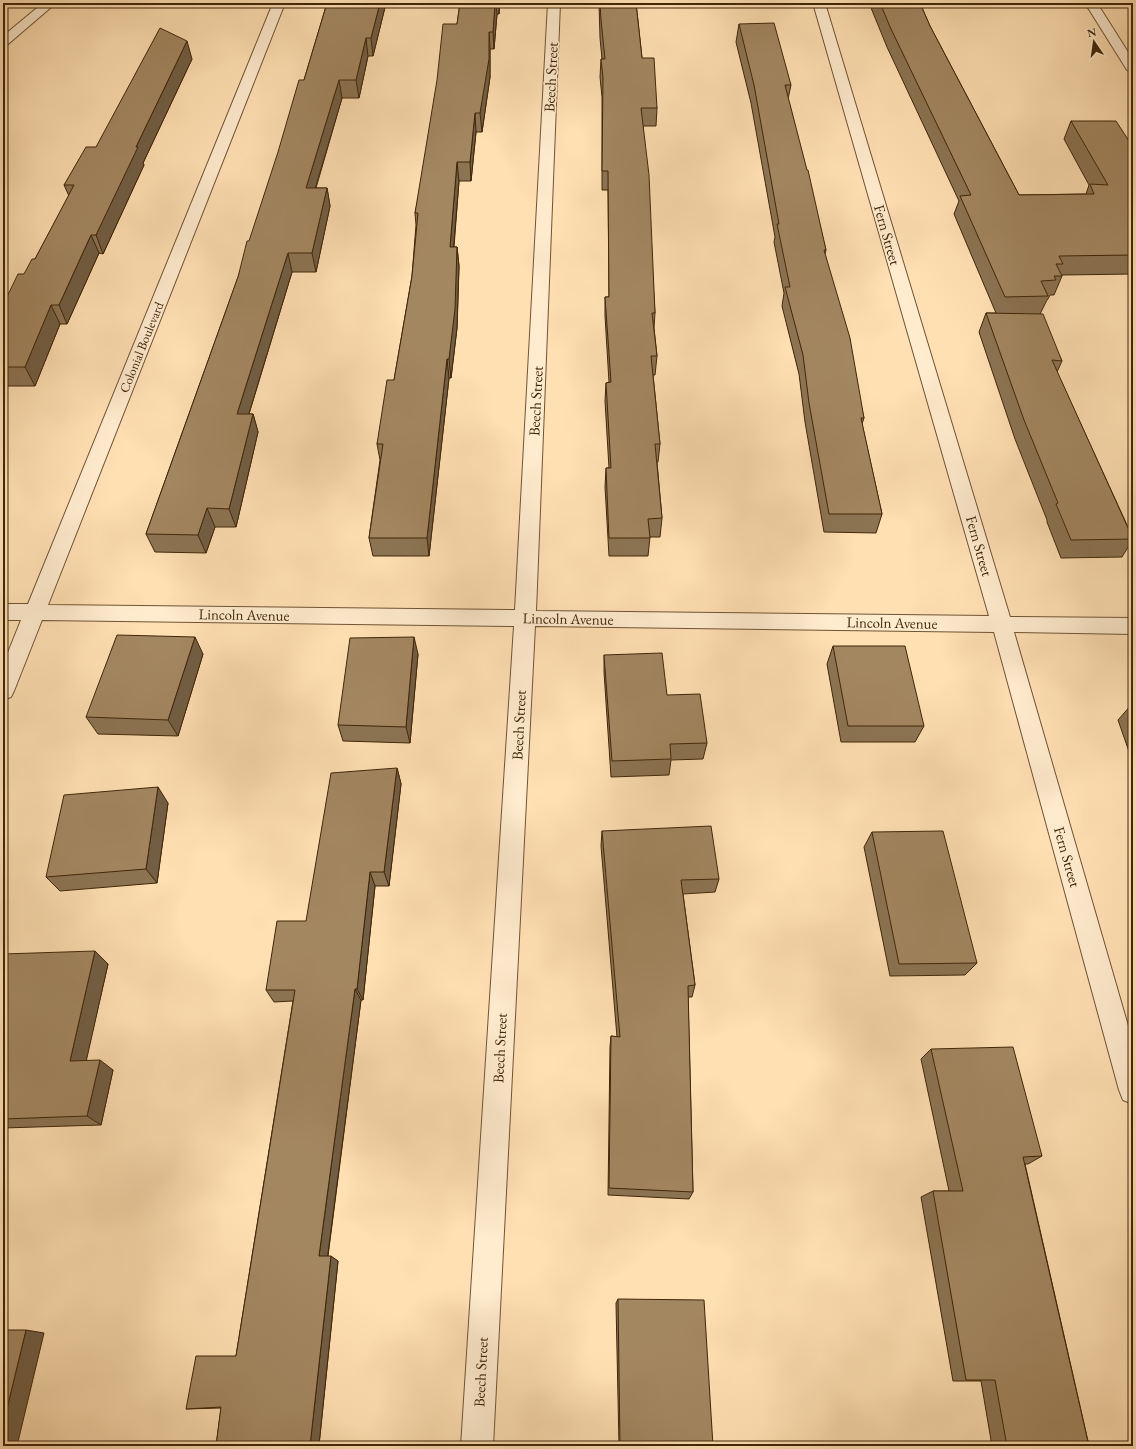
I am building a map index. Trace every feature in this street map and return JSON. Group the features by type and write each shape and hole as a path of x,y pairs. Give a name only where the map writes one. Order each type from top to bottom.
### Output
{"street":[{"path":"3,42 50,3"},
{"name":"Colonial Boulevard","path":"3,691 279,3"},
{"name":"Beech Street","path":"477,1446 525,619 554,3"},
{"name":"Fern Street","path":"819,3 1002,624 1133,1090"},
{"path":"1091,3 1133,70"},
{"name":"Lincoln Avenue","path":"3,612 1133,626"}],"building":[{"path":"327,3 380,3 371,38 366,38 356,80 339,80 306,188 327,188 312,253 288,253 237,414 253,414 229,509 207,508 198,535 146,534 238,277 247,241 249,241 278,152 299,80 304,80"},
{"path":"460,3 495,3 493,32 489,32 489,59 480,113 475,113 470,162 457,162 450,247 457,247 455,309 449,359 447,359 427,538 369,538 383,444 377,444 387,380 394,380 412,276 418,213 415,213 437,80 443,24 457,24"},
{"path":"600,3 636,3 642,58 654,58 657,108 641,108 649,175 655,313 652,313 657,356 651,356 660,444 655,444 662,518 648,519 650,538 609,538 606,468 611,468 606,383 611,382 605,297 609,297 608,171 602,171 603,78 601,59 605,59"},
{"path":"880,3 920,3 930,26 1019,195 1094,194 1090,184 1108,185 1071,121 1116,121 1133,147 1133,255 1059,256 1063,264 1056,264 1062,276 1054,276 1056,280 1041,281 1048,296 1005,297 960,196 971,195"},
{"path":"774,23 791,85 785,85 808,170 826,250 824,250 850,338 864,418 861,418 882,514 829,514 809,403 803,355 785,287 790,287 777,224 779,224 754,85 739,24"},
{"path":"160,28 187,41 136,147 138,147 96,235 91,235 59,305 51,305 25,367 3,367 3,305 18,274 24,274 32,259 35,259 74,185 64,185 86,147 96,147"},
{"path":"986,313 1043,314 1062,361 1052,360 1133,539 1071,540 1056,504 1058,503 1024,420"},
{"path":"117,635 195,637 168,720 86,717"},
{"path":"414,637 406,727 338,725 350,638"},
{"path":"833,646 905,646 924,726 848,726"},
{"path":"662,653 667,695 700,694 707,743 670,744 671,759 612,761 604,655"},
{"path":"397,768 384,872 370,872 357,989 355,989 319,1256 331,1256 310,1446 216,1446 221,1407 186,1409 196,1356 236,1356 295,990 266,990 277,921 306,921 331,773"},
{"path":"158,787 146,869 46,877 64,795"},
{"path":"711,826 719,879 681,880 695,985 688,986 693,1192 609,1188 611,1036 620,1037 602,831"},
{"path":"943,831 977,963 899,964 872,832"},
{"path":"95,951 70,1061 100,1060 87,1116 3,1119 3,954"},
{"path":"1013,1047 1042,1156 1023,1157 1088,1442 1096,1442 1097,1446 1007,1446 995,1380 966,1380 933,1191 963,1191 931,1049"},
{"path":"618,1299 704,1300 713,1446 620,1446"},
{"path":"3,1330 26,1330 3,1425"}]}
